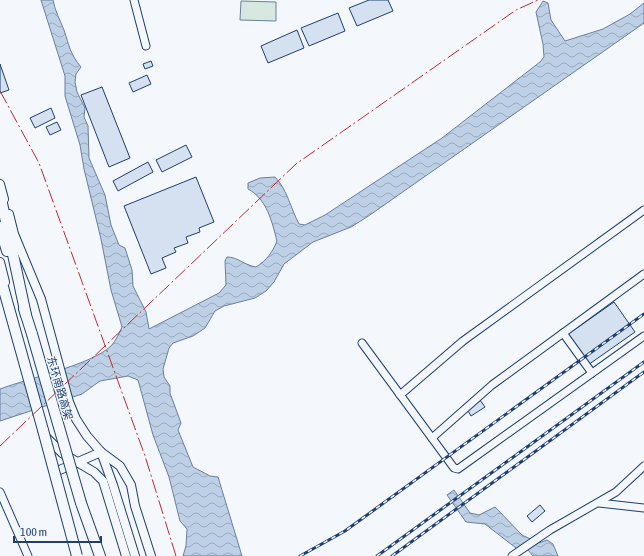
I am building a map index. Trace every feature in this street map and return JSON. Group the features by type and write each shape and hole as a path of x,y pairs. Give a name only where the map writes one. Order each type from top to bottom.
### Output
{"highway":[{"path":"0,194 26,315"},
{"name":"东环南路高架","path":"0,227 81,503 95,556"},
{"path":"0,276 77,556"},
{"path":"0,283 5,294"},
{"path":"81,503 100,556"}],"main road":[{"path":"0,184 14,234 41,299 69,402 76,419 101,452 120,466 131,485 135,506 151,556"},
{"path":"0,262 47,438 73,556"},
{"path":"47,438 62,453 94,472 102,481 126,556"},
{"path":"55,472 101,452"},
{"path":"101,452 135,556"}],"street":[{"path":"134,0 146,46"},
{"path":"400,395 463,341 644,210"},
{"path":"432,438 483,392 644,274"},
{"path":"564,333 592,373"},
{"path":"362,343 454,468 458,469 644,336"},
{"path":"512,556 550,530 616,492 644,466"},
{"path":"0,492 28,556"},
{"path":"599,503 644,508"}],"shaded area":[{"path":"241,1 276,2 276,21 240,20"}],"water":[{"path":"41,0 53,0 70,49 74,58 81,67 76,74 75,82 77,92 85,108 84,117 88,126 89,158 105,195 111,225 119,245 125,248 132,270 133,286 146,312 149,329 219,293 226,285 225,261 227,257 234,258 256,267 271,253 277,241 271,219 260,199 248,189 248,183 260,178 275,177 283,187 299,224 305,225 325,215 442,138 540,62 544,57 543,44 536,12 543,1 548,3 551,20 565,41 603,29 630,14 644,3 644,23 367,217 351,227 313,242 284,264 274,282 266,291 255,298 224,306 215,311 205,328 193,336 173,343 169,348 163,369 164,377 170,386 170,393 181,423 178,430 193,467 210,476 218,477 242,556 183,556 186,546 187,529 180,521 169,477 153,435 138,380 128,376 100,381 82,394 0,421 0,389 75,365 102,353 111,346 122,327 111,290 80,145 65,96 65,76"},
{"path":"454,490 470,513 479,515 495,507 522,535 539,543 547,540 553,544 558,556 533,556 528,550 516,548 485,524 466,522 447,495"}],"building":[{"path":"369,0 388,0 393,11 357,26 349,8"},
{"path":"338,13 345,31 309,46 301,28"},
{"path":"297,30 304,48 268,63 261,46"},
{"path":"151,61 153,66 145,69 143,64"},
{"path":"0,64 9,90 0,93"},
{"path":"147,75 151,84 133,92 129,83"},
{"path":"102,87 130,158 109,167 81,95"},
{"path":"51,108 55,118 35,128 30,118"},
{"path":"57,122 61,130 50,135 46,127"},
{"path":"186,145 192,157 162,172 156,160"},
{"path":"148,162 153,172 118,191 113,181"},
{"path":"196,177 214,222 199,228 200,232 186,237 188,243 174,248 176,252 162,258 166,268 151,274 124,206"},
{"path":"614,302 635,332 588,365 567,335"},
{"path":"480,400 485,407 471,416 467,409"},
{"path":"540,505 545,511 532,522 527,516"}],"railway":[{"path":"300,556 345,531 644,314"},
{"path":"377,556 644,362"},
{"path":"392,556 644,372"}],"power":[{"path":"0,446 296,164 516,10 538,0"},
{"path":"0,91 39,163 145,456 176,556"}]}
